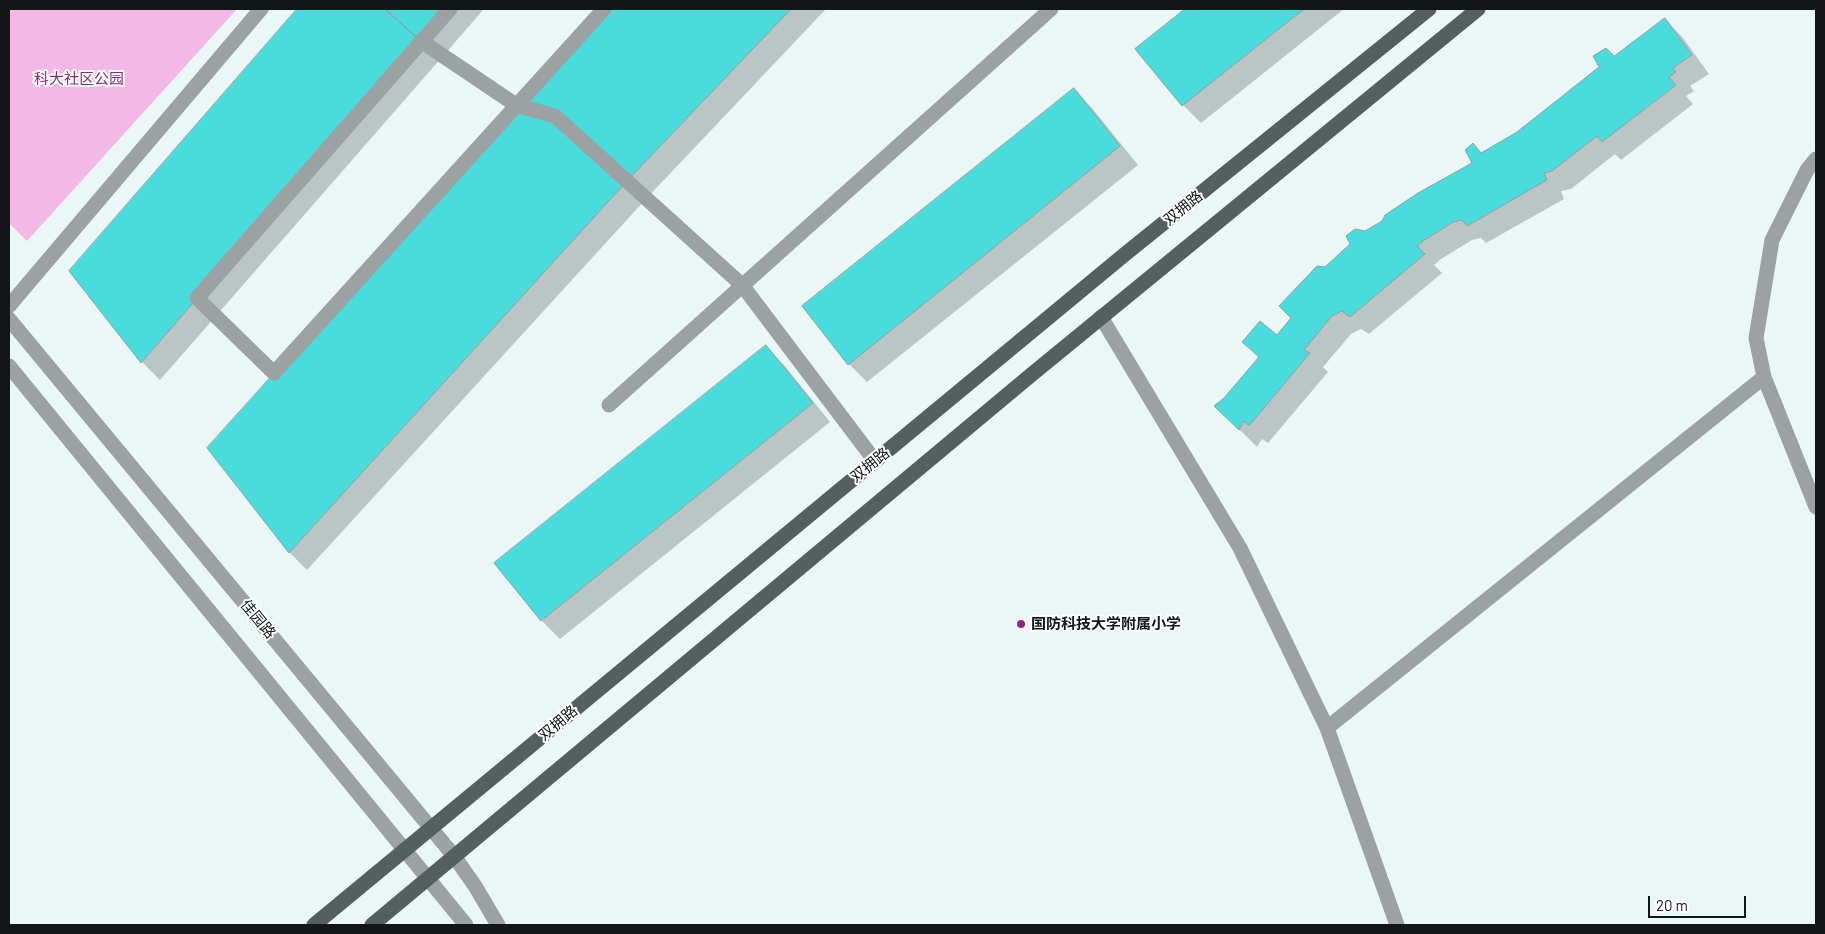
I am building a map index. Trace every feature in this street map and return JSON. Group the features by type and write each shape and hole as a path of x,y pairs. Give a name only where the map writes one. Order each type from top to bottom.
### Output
{"main road":[{"name":"双拥路","path":"314,925 1132,249 1429,9"},
{"path":"372,925 1101,317 1478,9"}],"street":[{"path":"9,306 261,9"},
{"path":"450,9 197,298 274,373 604,9"},
{"path":"609,405 1051,9"},
{"path":"421,41 516,105 555,116 742,286 875,461"},
{"path":"1816,159 1807,170 1772,240 1756,338 1764,377 1816,507"},
{"path":"1101,317 1240,548 1327,728 1397,925"},
{"name":"佳园路","path":"9,319 454,856 475,886 498,925"},
{"path":"9,366 466,925"},
{"path":"1327,728 1764,377"}],"green space":[{"name":"科大社区公园","path":"9,9 237,9 27,241 9,223"}],"building":[{"path":"297,9 385,9 421,41 141,363 69,271"},
{"path":"385,9 450,9 421,41"},
{"path":"604,9 791,9 627,181 555,116 516,105"},
{"path":"1185,9 1304,9 1182,106 1135,49"},
{"path":"1665,18 1692,55 1673,68 1676,72 1669,77 1676,85 1602,142 1597,136 1552,171 1544,173 1547,180 1467,226 1462,220 1453,222 1423,241 1417,246 1425,254 1350,317 1342,311 1332,316 1304,350 1310,353 1249,426 1244,421 1239,430 1214,406 1224,398 1259,357 1242,342 1260,321 1277,335 1291,318 1279,306 1317,266 1325,267 1350,244 1346,236 1355,229 1365,231 1382,221 1385,215 1418,193 1472,163 1465,150 1473,143 1481,153 1517,132 1599,67 1593,56 1606,48 1614,56"},
{"path":"1074,88 1120,146 848,365 802,306"},
{"path":"516,105 555,116 627,181 289,553 207,448"},
{"path":"766,345 813,403 541,621 494,563"}],"place":[{"name":"国防科技大学附属小学","path":"1021,624"}]}
